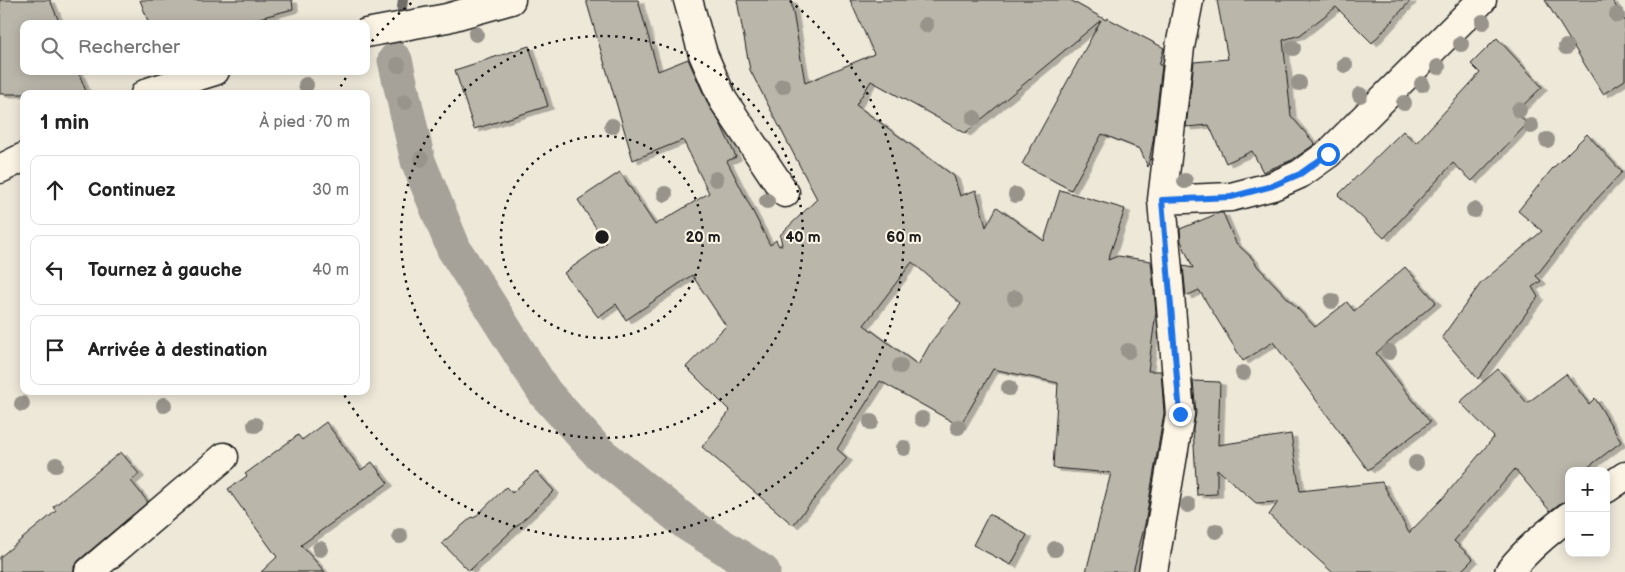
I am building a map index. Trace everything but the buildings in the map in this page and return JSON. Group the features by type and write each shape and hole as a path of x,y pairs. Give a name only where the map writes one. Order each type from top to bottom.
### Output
{"street":[{"path":"370,32 447,18 511,0"},
{"path":"688,0 702,54 723,100 785,193"},
{"path":"1153,572 1180,414 1162,200 1180,47 1189,0"},
{"path":"1162,200 1231,197 1272,186 1300,174 1328,154 1482,0"},
{"path":"151,90 202,75"},
{"path":"0,169 20,159"},
{"path":"89,572 224,457"},
{"path":"1610,486 1625,476"},
{"path":"1509,572 1543,536 1565,519"}],"waterway":[{"path":"395,60 403,0"},
{"path":"395,60 418,161 454,249 545,393 598,452 689,525 763,572"}],"route":[{"path":"1180,414 1162,200 1231,197 1272,186 1300,174 1328,154"}]}
